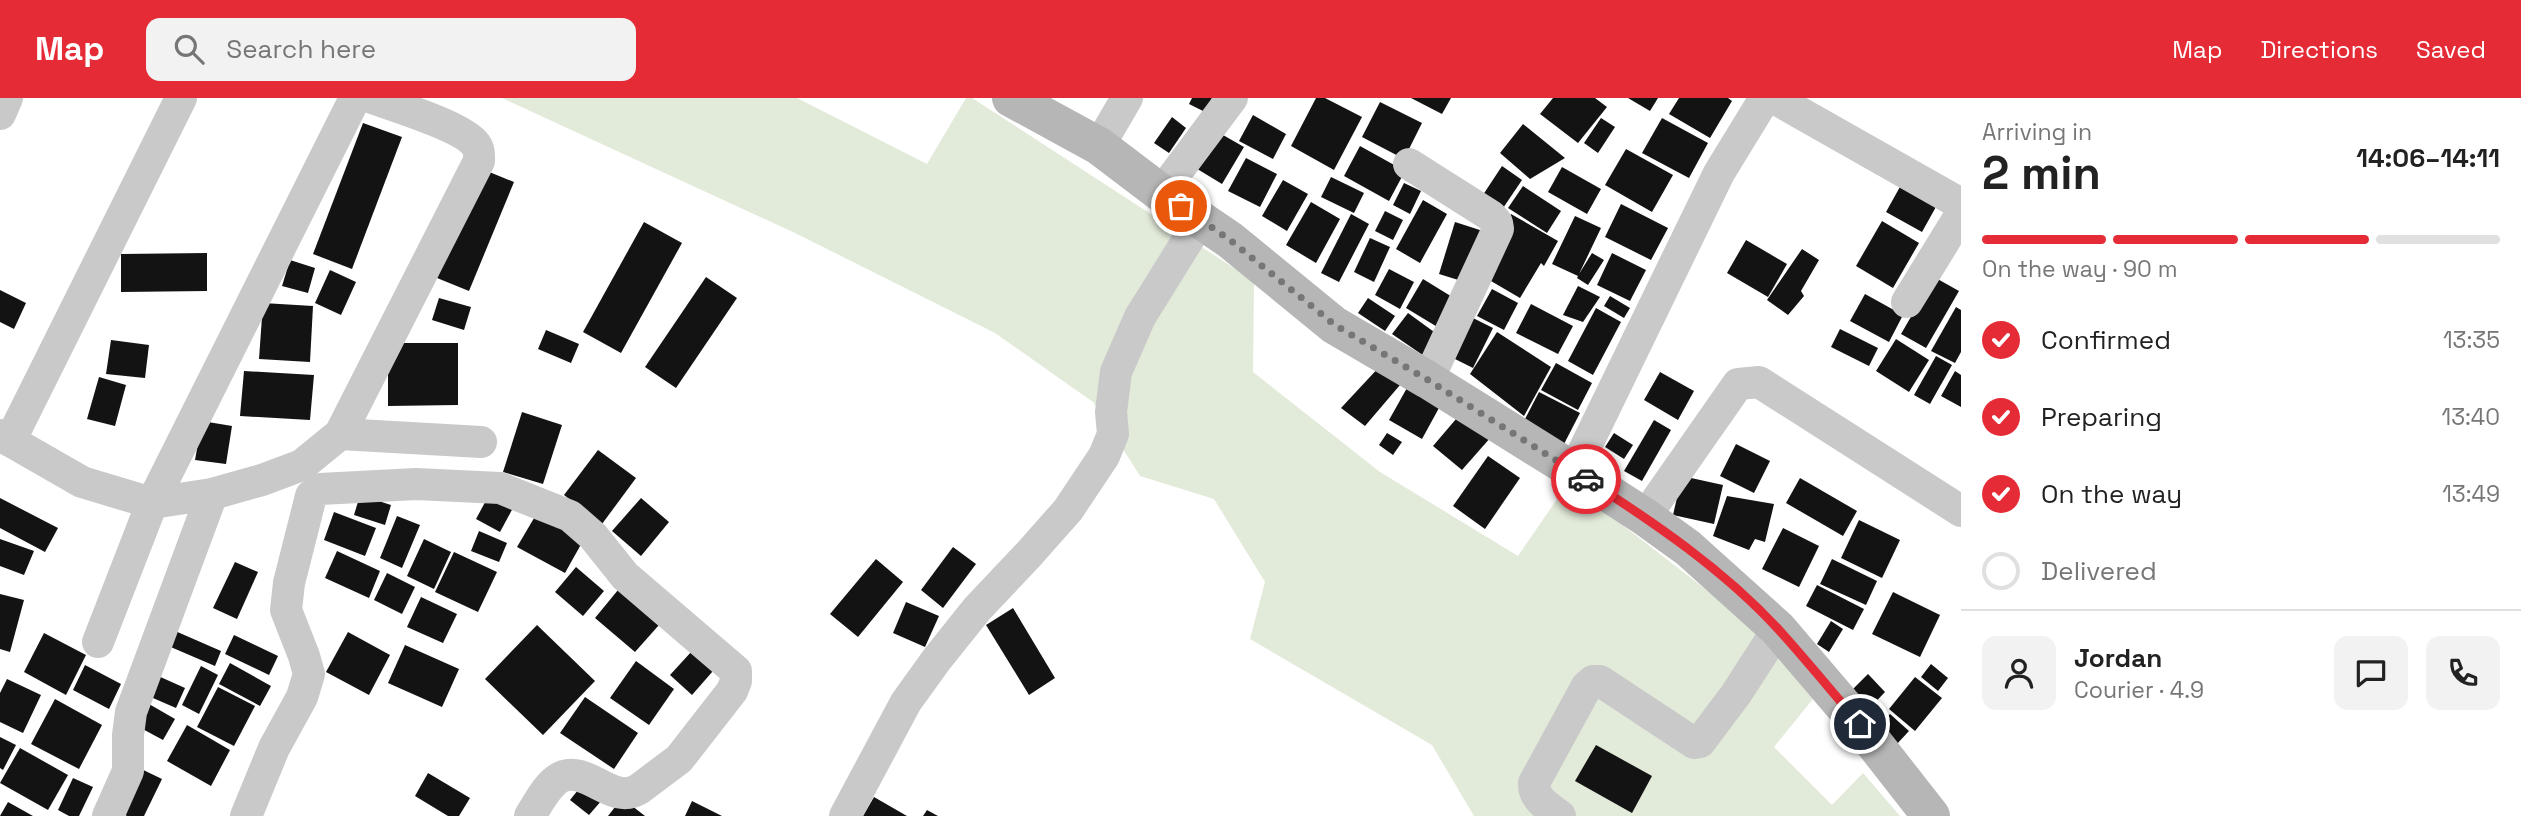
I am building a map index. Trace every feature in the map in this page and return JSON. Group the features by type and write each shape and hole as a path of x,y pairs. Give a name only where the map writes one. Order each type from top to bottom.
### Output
{"street":[{"path":"0,114 7,98"},
{"path":"181,98 5,438 82,482 152,503 212,494 303,465 340,434 479,161 475,143 452,129 372,98"},
{"path":"98,642 152,503 355,98"},
{"path":"1012,98 1098,146 1230,240 1335,325 1574,471 1688,548 1778,629 1860,724 1931,816"},
{"path":"1098,146 1127,98"},
{"path":"1161,193 1233,98"},
{"path":"1574,471 1719,173 1766,98 1961,204"},
{"path":"1409,164 1491,216 1498,229 1428,380"},
{"path":"1908,302 1961,214"},
{"path":"845,816 906,702 976,608 1068,510 1104,456 1113,434 1111,412 1116,372 1140,317 1201,219"},
{"path":"1645,517 1738,384 1759,382 1961,511"},
{"path":"340,434 481,442"},
{"path":"246,816 274,748 302,697 309,674 286,610 289,583 312,496 320,489 416,484 500,488 570,516 593,536 625,576 680,626 736,671 732,691 679,759 639,789 633,793 618,793 576,775 561,778 551,785 530,816"},
{"path":"108,816 128,771 131,712 212,494"},
{"path":"1560,816 1536,796 1534,783 1587,686 1593,681 1600,681 1694,743 1700,742 1736,694 1778,629"}],"green space":[{"path":"502,98 797,98 927,164 966,98 972,98 1254,281 1253,372 1380,472 1518,556 1568,483 1748,622 1813,699 1774,747 1832,805 1863,773 1900,816 1474,816 1432,745 1250,639 1265,582 1214,499 1140,476 1093,402 995,333 793,232"}],"building":[{"path":"1192,98 1212,98 1205,112 1189,104"},
{"path":"1316,98 1325,98 1362,117 1334,170 1291,146"},
{"path":"1411,98 1451,98 1442,114"},
{"path":"1553,98 1595,98 1607,107 1578,143 1540,114"},
{"path":"1628,98 1658,98 1650,111"},
{"path":"1679,98 1728,98 1732,101 1710,138 1669,114"},
{"path":"1380,102 1422,123 1404,159 1362,137"},
{"path":"1253,115 1286,134 1273,159 1239,141"},
{"path":"1172,117 1186,128 1169,153 1154,143"},
{"path":"1601,118 1615,127 1598,153 1584,143"},
{"path":"1662,118 1708,143 1689,178 1642,153"},
{"path":"363,123 402,137 352,269 313,254"},
{"path":"1523,124 1565,158 1530,179 1500,153"},
{"path":"1216,131 1244,147 1222,184 1194,167"},
{"path":"1360,146 1405,171 1389,201 1344,176"},
{"path":"1626,149 1673,175 1652,212 1605,185"},
{"path":"1246,158 1277,174 1260,207 1228,191"},
{"path":"1502,166 1522,180 1497,217 1477,204"},
{"path":"1562,167 1601,189 1587,214 1548,192"},
{"path":"482,169 514,182 469,291 437,278"},
{"path":"1331,177 1364,193 1354,213 1321,197"},
{"path":"1283,180 1308,194 1287,231 1262,216"},
{"path":"1404,183 1421,191 1410,214 1393,205"},
{"path":"1901,185 1937,205 1922,232 1886,212"},
{"path":"1523,186 1561,211 1547,233 1508,208"},
{"path":"1423,200 1447,214 1420,263 1396,249"},
{"path":"1311,202 1340,219 1316,263 1286,245"},
{"path":"1621,204 1668,228 1651,260 1605,237"},
{"path":"1385,211 1403,220 1393,240 1375,231"},
{"path":"1351,214 1369,224 1339,282 1321,273"},
{"path":"1511,214 1558,241 1544,266 1541,263 1520,298 1479,274"},
{"path":"1575,216 1601,228 1579,274 1592,253 1604,260 1588,285 1577,278 1578,276 1552,264"},
{"path":"1882,221 1919,243 1893,288 1856,266"},
{"path":"644,222 682,243 621,353 583,332"},
{"path":"1455,222 1483,231 1468,283 1439,274"},
{"path":"1370,238 1390,247 1374,282 1354,272"},
{"path":"1746,240 1787,264 1768,297 1727,273"},
{"path":"1802,249 1819,260 1801,291 1804,296 1788,315 1767,300"},
{"path":"207,253 207,291 121,292 121,254"},
{"path":"1612,253 1646,270 1630,301 1597,285"},
{"path":"290,260 315,268 308,293 282,286"},
{"path":"1389,269 1414,282 1400,309 1375,295"},
{"path":"330,270 356,282 341,315 315,303"},
{"path":"706,277 737,298 676,388 645,367"},
{"path":"1934,277 1959,291 1926,348 1901,334"},
{"path":"1423,279 1462,303 1444,331 1406,308"},
{"path":"1578,286 1600,297 1583,322 1563,315"},
{"path":"1492,289 1518,303 1504,330 1477,316"},
{"path":"0,290 26,303 14,329 0,322"},
{"path":"1865,294 1903,315 1889,342 1850,321"},
{"path":"1610,296 1630,308 1624,318 1604,306"},
{"path":"439,298 471,307 464,330 432,320"},
{"path":"1368,298 1395,316 1385,331 1358,313"},
{"path":"263,303 313,306 310,362 259,359"},
{"path":"1531,304 1573,326 1558,354 1516,333"},
{"path":"1956,307 1961,310 1961,352 1955,363 1931,351"},
{"path":"1596,308 1621,322 1593,375 1568,361"},
{"path":"1408,313 1441,337 1427,358 1392,334"},
{"path":"1463,313 1493,328 1473,368 1443,353"},
{"path":"1840,329 1878,348 1869,366 1831,347"},
{"path":"546,330 579,344 571,363 538,349"},
{"path":"1497,332 1551,367 1524,416 1470,374"},
{"path":"1896,339 1929,360 1909,392 1876,371"},
{"path":"111,340 149,345 145,378 106,374"},
{"path":"388,343 458,343 458,405 388,406"},
{"path":"1936,356 1952,365 1930,404 1914,395"},
{"path":"1556,363 1592,383 1578,410 1541,390"},
{"path":"1382,364 1400,385 1365,426 1341,408"},
{"path":"244,371 314,375 310,420 240,416"},
{"path":"1955,371 1961,375 1961,407 1941,396"},
{"path":"1660,372 1694,391 1678,420 1644,400"},
{"path":"99,377 126,385 115,426 87,419"},
{"path":"1412,379 1445,397 1422,439 1389,420"},
{"path":"1539,392 1580,413 1564,444 1523,423"},
{"path":"522,412 562,425 543,484 503,472"},
{"path":"1462,412 1491,437 1462,470 1433,446"},
{"path":"1654,420 1671,430 1642,481 1624,471"},
{"path":"202,421 232,426 226,464 195,460"},
{"path":"1387,433 1402,442 1393,455 1379,445"},
{"path":"1614,433 1633,445 1624,459 1605,447"},
{"path":"1736,444 1770,461 1754,493 1720,476"},
{"path":"598,450 636,478 602,524 564,495"},
{"path":"1488,456 1520,478 1485,529 1453,506"},
{"path":"1682,476 1723,485 1714,524 1673,515"},
{"path":"1800,478 1857,511 1843,536 1786,503"},
{"path":"490,493 514,506 500,532 476,519"},
{"path":"360,495 391,505 385,525 354,515"},
{"path":"1727,496 1774,504 1765,542 1755,539 1749,550 1713,536"},
{"path":"0,498 58,528 45,552 0,528"},
{"path":"641,498 669,522 641,556 612,531"},
{"path":"334,512 376,528 365,556 324,540"},
{"path":"537,513 584,539 565,573 517,547"},
{"path":"397,516 420,525 402,568 380,558"},
{"path":"1859,520 1900,540 1882,578 1841,558"},
{"path":"1783,528 1819,546 1799,587 1762,569"},
{"path":"479,531 507,543 499,562 471,551"},
{"path":"0,539 34,551 24,575 0,566"},
{"path":"424,539 451,552 434,589 407,576"},
{"path":"953,547 976,564 943,608 921,590"},
{"path":"337,551 380,571 369,598 325,578"},
{"path":"454,552 497,572 478,612 435,592"},
{"path":"876,559 903,582 858,637 830,614"},
{"path":"1832,559 1877,581 1866,605 1820,584"},
{"path":"235,562 258,572 237,619 213,608"},
{"path":"576,567 604,591 583,616 555,592"},
{"path":"387,573 415,587 402,614 374,600"},
{"path":"1817,585 1864,609 1853,630 1806,606"},
{"path":"618,590 659,625 635,652 595,618"},
{"path":"1893,592 1940,615 1920,657 1872,634"},
{"path":"0,594 24,600 10,652 0,649"},
{"path":"421,597 457,614 443,643 407,627"},
{"path":"906,602 939,616 925,647 893,633"},
{"path":"1013,608 1055,678 1029,695 986,625"},
{"path":"1831,621 1843,629 1829,652 1817,644"},
{"path":"537,625 595,681 543,735 485,679"},
{"path":"166,627 221,651 215,666 159,642"},
{"path":"348,632 390,655 369,695 326,672"},
{"path":"44,633 86,655 66,695 24,672"},
{"path":"234,635 278,656 269,675 225,654"},
{"path":"405,645 459,669 442,707 388,683"},
{"path":"692,651 713,671 692,695 670,675"},
{"path":"636,661 674,689 649,725 610,698"},
{"path":"230,663 271,686 260,706 219,684"},
{"path":"1931,664 1948,678 1938,691 1921,677"},
{"path":"85,665 121,684 109,709 73,690"},
{"path":"201,666 218,675 199,714 182,705"},
{"path":"1868,674 1885,692 1867,711 1849,693"},
{"path":"156,675 185,688 176,708 146,695"},
{"path":"1915,677 1942,698 1915,731 1889,709"},
{"path":"7,679 41,695 23,733 0,722 0,693"},
{"path":"218,687 255,706 234,746 197,727"},
{"path":"585,697 638,733 614,769 560,733"},
{"path":"55,699 102,725 79,769 31,744"},
{"path":"149,704 175,719 163,740 137,726"},
{"path":"1890,714 1909,731 1896,745 1878,728"},
{"path":"187,725 230,750 211,786 167,761"},
{"path":"0,737 16,745 3,770 0,768"},
{"path":"1596,745 1652,776 1632,813 1575,781"},
{"path":"20,748 68,775 48,810 0,783"},
{"path":"135,766 162,779 144,816 127,816 114,809"},
{"path":"428,773 470,798 459,816 448,816 415,796"},
{"path":"73,778 93,787 79,816 69,816 58,810"},
{"path":"582,785 602,800 589,815 570,800"},
{"path":"874,797 907,816 863,816"},
{"path":"622,798 645,816 608,816"},
{"path":"692,801 722,816 685,816"},
{"path":"8,802 33,816 0,816"},
{"path":"927,810 938,816 923,816"}],"way so far":[{"path":"1181,206 1230,240 1335,325 1586,479"}],"route":[{"path":"1586,479 1688,548 1726,580 1778,629 1860,724"}]}
